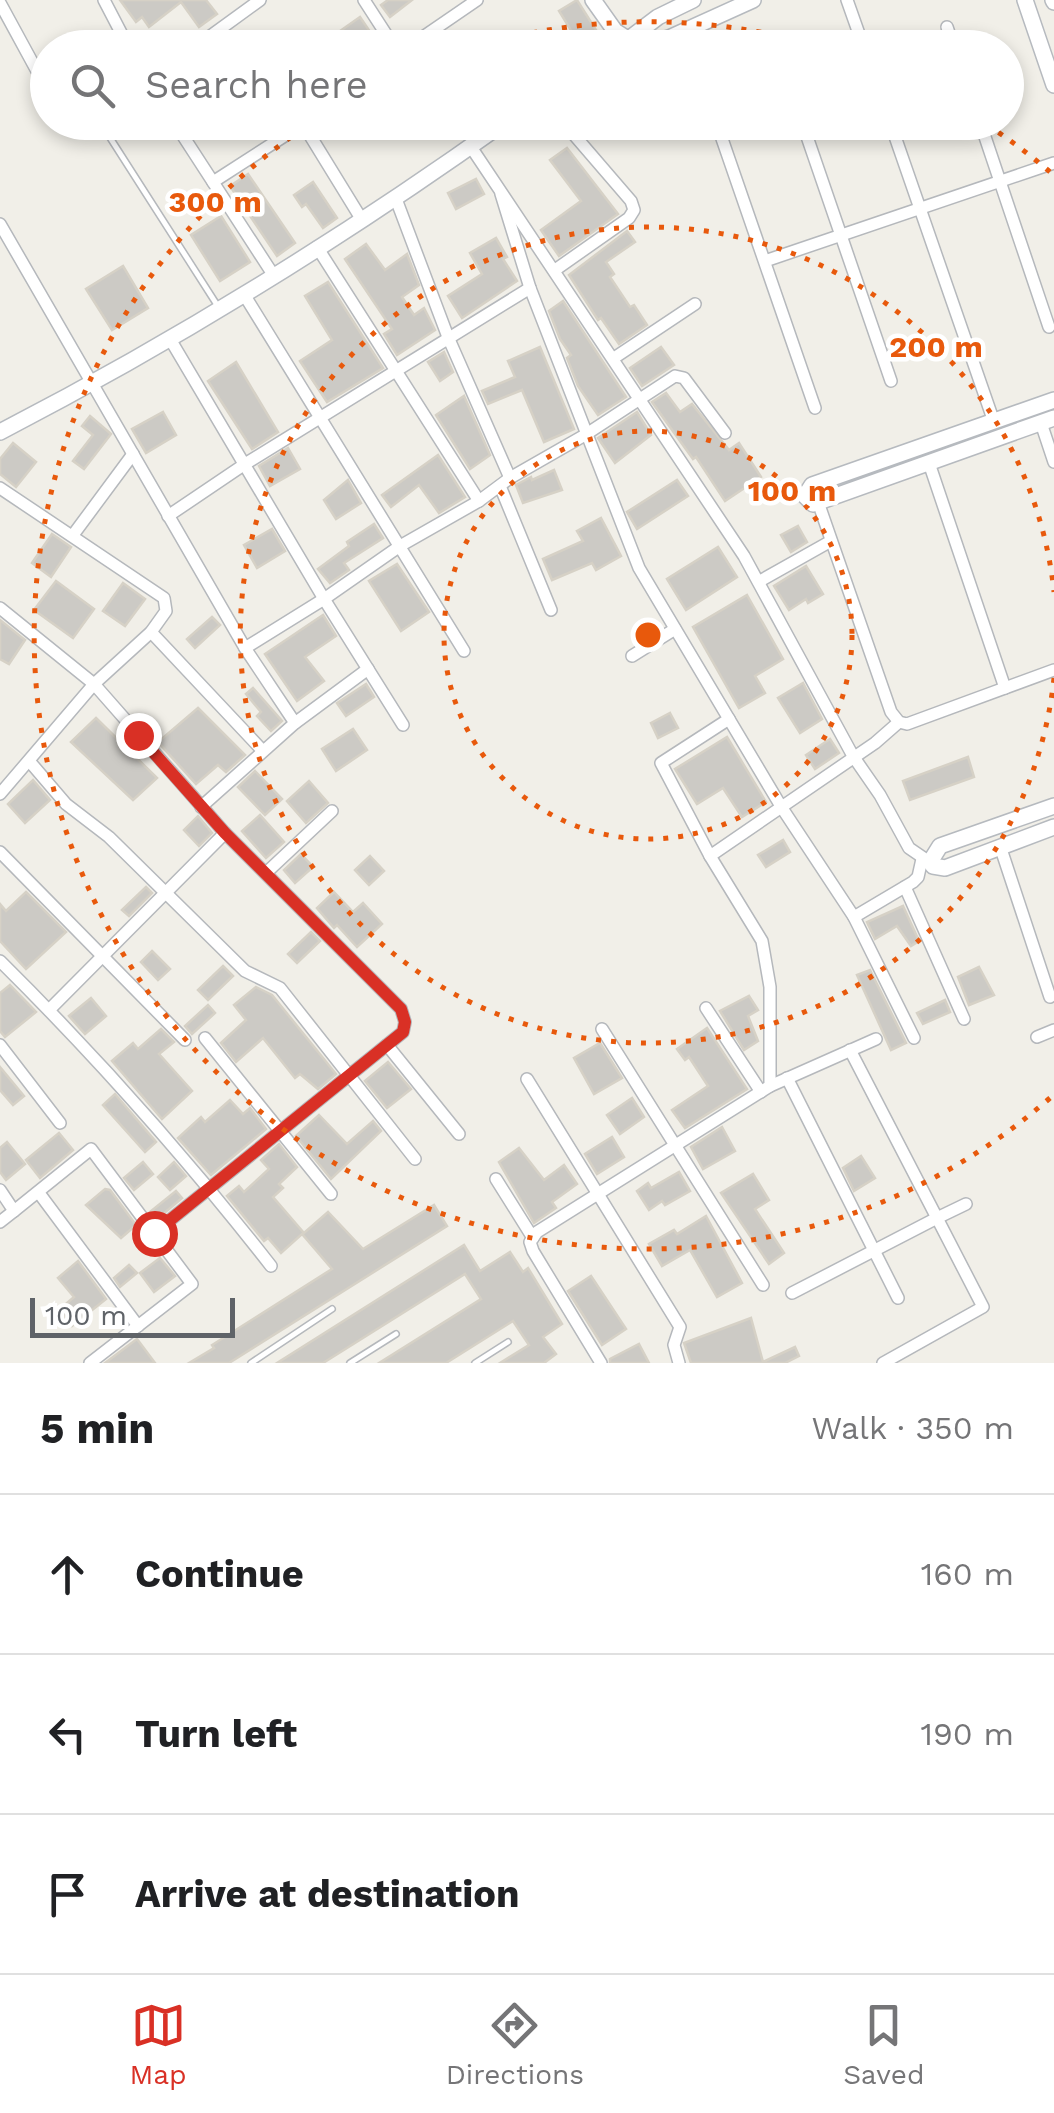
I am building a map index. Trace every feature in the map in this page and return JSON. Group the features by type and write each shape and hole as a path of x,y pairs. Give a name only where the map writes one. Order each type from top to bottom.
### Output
{"street":[{"path":"104,0 120,30"},
{"path":"219,30 260,0"},
{"path":"364,0 383,30"},
{"path":"433,30 477,0"},
{"path":"593,0 614,30"},
{"path":"645,30 658,17 693,0"},
{"path":"687,30 753,0"},
{"path":"847,0 858,30"},
{"path":"1024,0 1054,86"},
{"path":"0,3 30,58"},
{"path":"186,140 274,276"},
{"path":"213,182 278,140"},
{"path":"314,140 362,220"},
{"path":"0,432 93,384 245,296 480,140"},
{"path":"555,270 634,210 631,200 578,140"},
{"path":"722,140 814,408"},
{"path":"808,140 891,381"},
{"path":"896,140 994,422"},
{"path":"986,140 1049,327"},
{"path":"471,146 760,581 852,756 880,795 909,848 933,866 944,868 1054,827"},
{"path":"765,262 1054,163"},
{"path":"502,194 530,288 584,435 639,568 782,808 854,917 914,1038"},
{"path":"396,198 551,610"},
{"path":"0,224 245,648 296,723"},
{"path":"316,247 479,500"},
{"path":"168,516 394,370 530,288"},
{"path":"245,296 464,651"},
{"path":"614,358 695,304"},
{"path":"170,340 403,725"},
{"path":"245,648 400,546 584,435 639,397 680,376 725,433"},
{"path":"1054,400 812,485 804,496 809,503 818,502 1048,420 1054,462"},
{"path":"73,535 133,454"},
{"path":"929,462 1005,688"},
{"path":"0,794 94,684 151,632 166,612 164,598 73,535 1,492"},
{"path":"818,502 891,712 899,722 906,724 1054,670"},
{"path":"760,581 831,541"},
{"path":"0,608 94,684 225,833 401,1009 405,1022 403,1032 154,1233"},
{"path":"632,656 675,629"},
{"path":"151,632 262,750"},
{"path":"201,807 262,750 368,669"},
{"path":"729,719 661,763 710,856 762,941 770,988 765,1089"},
{"path":"710,856 875,743 899,722"},
{"path":"30,762 66,804 109,837 245,972 280,988 416,1159"},
{"path":"854,917 918,877 926,860 940,846 1054,806"},
{"path":"266,872 332,811"},
{"path":"49,1010 225,833"},
{"path":"1000,846 1050,997"},
{"path":"0,852 184,1040"},
{"path":"905,887 964,1019"},
{"path":"3,970 49,1010 119,1082 271,1266"},
{"path":"706,1008 765,1089"},
{"path":"602,1028 763,1286"},
{"path":"1037,1037 1054,1030"},
{"path":"206,1038 331,1194"},
{"path":"601,1363 533,1251 530,1242 537,1232 765,1089 876,1039"},
{"path":"0,1044 60,1123"},
{"path":"387,1044 459,1134"},
{"path":"850,1050 983,1307 882,1363"},
{"path":"787,1078 898,1298"},
{"path":"527,1079 680,1327 674,1345 678,1363"},
{"path":"0,1222 90,1149 192,1284 90,1363"},
{"path":"496,1179 534,1238"},
{"path":"0,1190 14,1211"},
{"path":"39,1192 138,1326"},
{"path":"792,1293 873,1248 966,1204"}],"lane":[{"path":"112,140 221,310"},
{"path":"252,1363 332,1310"},
{"path":"350,1363 396,1334"},
{"path":"475,1363 508,1342"}],"building":[{"path":"120,0 206,0 217,14 199,27 181,2 149,27 142,17 136,22"},
{"path":"388,0 412,0 390,17 381,5"},
{"path":"577,0 596,30 571,30 559,11"},
{"path":"360,17 369,30 342,30"},
{"path":"567,148 618,214 559,256 541,230 581,201 550,160"},
{"path":"248,174 295,243 277,256 230,186"},
{"path":"476,179 484,194 456,209 448,193"},
{"path":"313,182 337,218 323,228 306,204 302,207 294,195"},
{"path":"221,216 250,262 220,281 191,235"},
{"path":"627,231 635,242 606,262 614,274 610,277 647,325 619,344 569,275"},
{"path":"496,238 517,281 462,318 448,296 482,274 470,253"},
{"path":"366,244 385,270 407,254 419,285 402,297 414,315 424,308 435,330 397,355 384,334 392,329 345,259"},
{"path":"123,266 148,308 112,330 86,289"},
{"path":"328,282 383,368 327,402 300,361 332,340 305,296"},
{"path":"563,301 626,397 598,415 578,386 567,358 571,355 549,311"},
{"path":"540,347 574,429 544,442 522,390 488,404 482,391 515,377 508,361"},
{"path":"661,347 674,365 642,386 630,368"},
{"path":"444,352 453,372 440,381 428,362"},
{"path":"236,362 278,432 252,449 208,381"},
{"path":"666,393 680,412 692,404 729,450 739,443 761,477 725,501 652,402"},
{"path":"464,396 490,455 470,469 436,415"},
{"path":"163,412 176,435 146,453 132,429"},
{"path":"637,412 651,435 615,463 598,438"},
{"path":"90,416 111,434 84,469 73,461 93,435 82,426"},
{"path":"13,443 36,462 16,487 0,474 0,459"},
{"path":"288,448 300,469 270,486 259,466"},
{"path":"438,455 465,497 439,513 419,485 391,507 382,495"},
{"path":"554,470 562,490 523,503 516,485"},
{"path":"348,480 361,503 336,519 324,500"},
{"path":"677,480 688,496 637,529 627,512"},
{"path":"601,518 621,556 596,570 592,563 552,580 543,559 583,541 577,531"},
{"path":"374,524 383,538 344,563 349,570 330,583 318,569"},
{"path":"798,526 807,542 791,552 781,535"},
{"path":"272,529 285,551 257,568 244,545"},
{"path":"52,534 71,547 51,577 32,563"},
{"path":"718,547 737,577 686,610 667,579"},
{"path":"397,564 429,612 401,631 369,581"},
{"path":"806,566 823,594 789,610 774,586"},
{"path":"56,581 94,609 73,638 34,610"},
{"path":"123,583 145,599 125,626 103,611"},
{"path":"747,595 783,659 755,676 765,693 739,708 693,627"},
{"path":"323,615 336,636 305,657 324,681 297,701 265,654"},
{"path":"212,617 220,625 195,648 187,639"},
{"path":"0,620 25,640 9,664 0,659"},
{"path":"803,683 822,719 800,733 778,698"},
{"path":"366,684 374,697 346,716 337,703"},
{"path":"253,688 282,721 271,731 257,716 261,712 246,694"},
{"path":"198,708 245,755 226,772 218,765 196,784 158,742"},
{"path":"670,713 678,728 658,738 651,723"},
{"path":"96,718 157,778 133,800 71,742"},
{"path":"353,729 367,750 336,771 322,749"},
{"path":"727,737 766,802 742,817 723,788 697,804 675,769"},
{"path":"830,739 839,753 815,769 806,755"},
{"path":"968,757 974,777 910,800 903,781"},
{"path":"255,771 282,799 265,815 238,787"},
{"path":"33,780 50,800 25,823 8,804"},
{"path":"309,781 328,803 306,823 287,801"},
{"path":"260,815 284,842 266,858 242,831"},
{"path":"198,816 212,833 199,846 184,830"},
{"path":"783,840 790,852 766,867 758,855"},
{"path":"301,854 313,867 295,883 284,870"},
{"path":"370,856 384,871 369,885 355,870"},
{"path":"146,887 152,893 129,916 122,910"},
{"path":"26,892 66,932 26,969 0,941 0,904 6,911"},
{"path":"334,892 353,912 363,903 382,924 357,947 317,908"},
{"path":"903,906 919,941 911,946 897,926 875,939 867,922"},
{"path":"311,932 320,941 297,963 288,954"},
{"path":"152,951 170,969 158,980 141,962"},
{"path":"223,966 233,976 208,1000 198,990"},
{"path":"979,967 994,995 969,1005 958,977"},
{"path":"870,970 906,1043 891,1050 857,975"},
{"path":"10,985 36,1012 5,1037 0,1031 0,993"},
{"path":"256,987 272,995 336,1074 318,1089 300,1074 295,1078 263,1038 236,1062 221,1043 246,1020 234,1005"},
{"path":"749,996 758,1010 748,1016 758,1041 744,1050 720,1011"},
{"path":"91,998 106,1016 85,1034 69,1016"},
{"path":"945,1000 950,1012 923,1024 917,1013"},
{"path":"208,1005 215,1013 192,1034 185,1026"},
{"path":"707,1028 747,1089 685,1128 672,1110 708,1086 689,1057 685,1060 677,1049"},
{"path":"161,1029 174,1042 159,1054 192,1091 162,1119 112,1061 133,1043 138,1049"},
{"path":"600,1043 622,1078 594,1094 574,1058"},
{"path":"388,1062 411,1089 387,1108 365,1081"},
{"path":"0,1067 24,1096 13,1105 0,1090"},
{"path":"115,1094 156,1142 145,1152 103,1105"},
{"path":"632,1098 644,1117 620,1134 607,1115"},
{"path":"230,1100 243,1114 250,1108 266,1129 211,1175 178,1138 201,1117 205,1122"},
{"path":"319,1115 347,1144 373,1121 381,1131 331,1179 296,1136"},
{"path":"722,1127 735,1151 703,1169 691,1147"},
{"path":"59,1133 73,1150 40,1178 26,1160"},
{"path":"612,1137 624,1157 597,1174 585,1154"},
{"path":"7,1142 25,1164 6,1180 0,1172 0,1148"},
{"path":"279,1144 297,1167 279,1184 283,1188 273,1197 304,1233 328,1212 363,1249 434,1205 447,1226 229,1363 189,1363 332,1269 302,1234 281,1253 268,1238 264,1241 227,1196 239,1186 244,1192 269,1169 261,1160"},
{"path":"519,1148 544,1180 564,1165 577,1184 552,1202 556,1208 534,1223 499,1162"},
{"path":"861,1156 875,1178 854,1191 843,1168"},
{"path":"143,1162 153,1174 134,1190 124,1178"},
{"path":"174,1162 186,1176 170,1190 158,1177"},
{"path":"679,1172 690,1191 649,1210 637,1191 648,1183 651,1188"},
{"path":"753,1174 769,1200 755,1209 784,1253 769,1264 721,1193"},
{"path":"105,1189 110,1190 136,1225 121,1238 86,1205"},
{"path":"176,1191 182,1198 156,1220 150,1212"},
{"path":"706,1216 742,1283 717,1297 690,1250 662,1266 649,1244 674,1230 677,1234"},
{"path":"464,1245 480,1271 510,1252 523,1272 528,1268 562,1324 543,1337 556,1354 544,1363 500,1363 529,1345 513,1321 446,1363 379,1363 481,1299 465,1274 323,1363 277,1363"},
{"path":"160,1258 175,1276 154,1292 140,1273"},
{"path":"78,1261 106,1299 72,1326 59,1310 74,1297 58,1278"},
{"path":"129,1265 137,1273 120,1287 114,1278"},
{"path":"591,1276 626,1329 602,1345 568,1291"},
{"path":"751,1318 763,1362 795,1347 799,1356 785,1363 691,1363 684,1343"},
{"path":"137,1339 155,1363 105,1363"},
{"path":"639,1344 649,1363 610,1363 610,1359"}],"route":[{"path":"138,735 225,833 401,1009 405,1022 403,1032 154,1233"}]}
